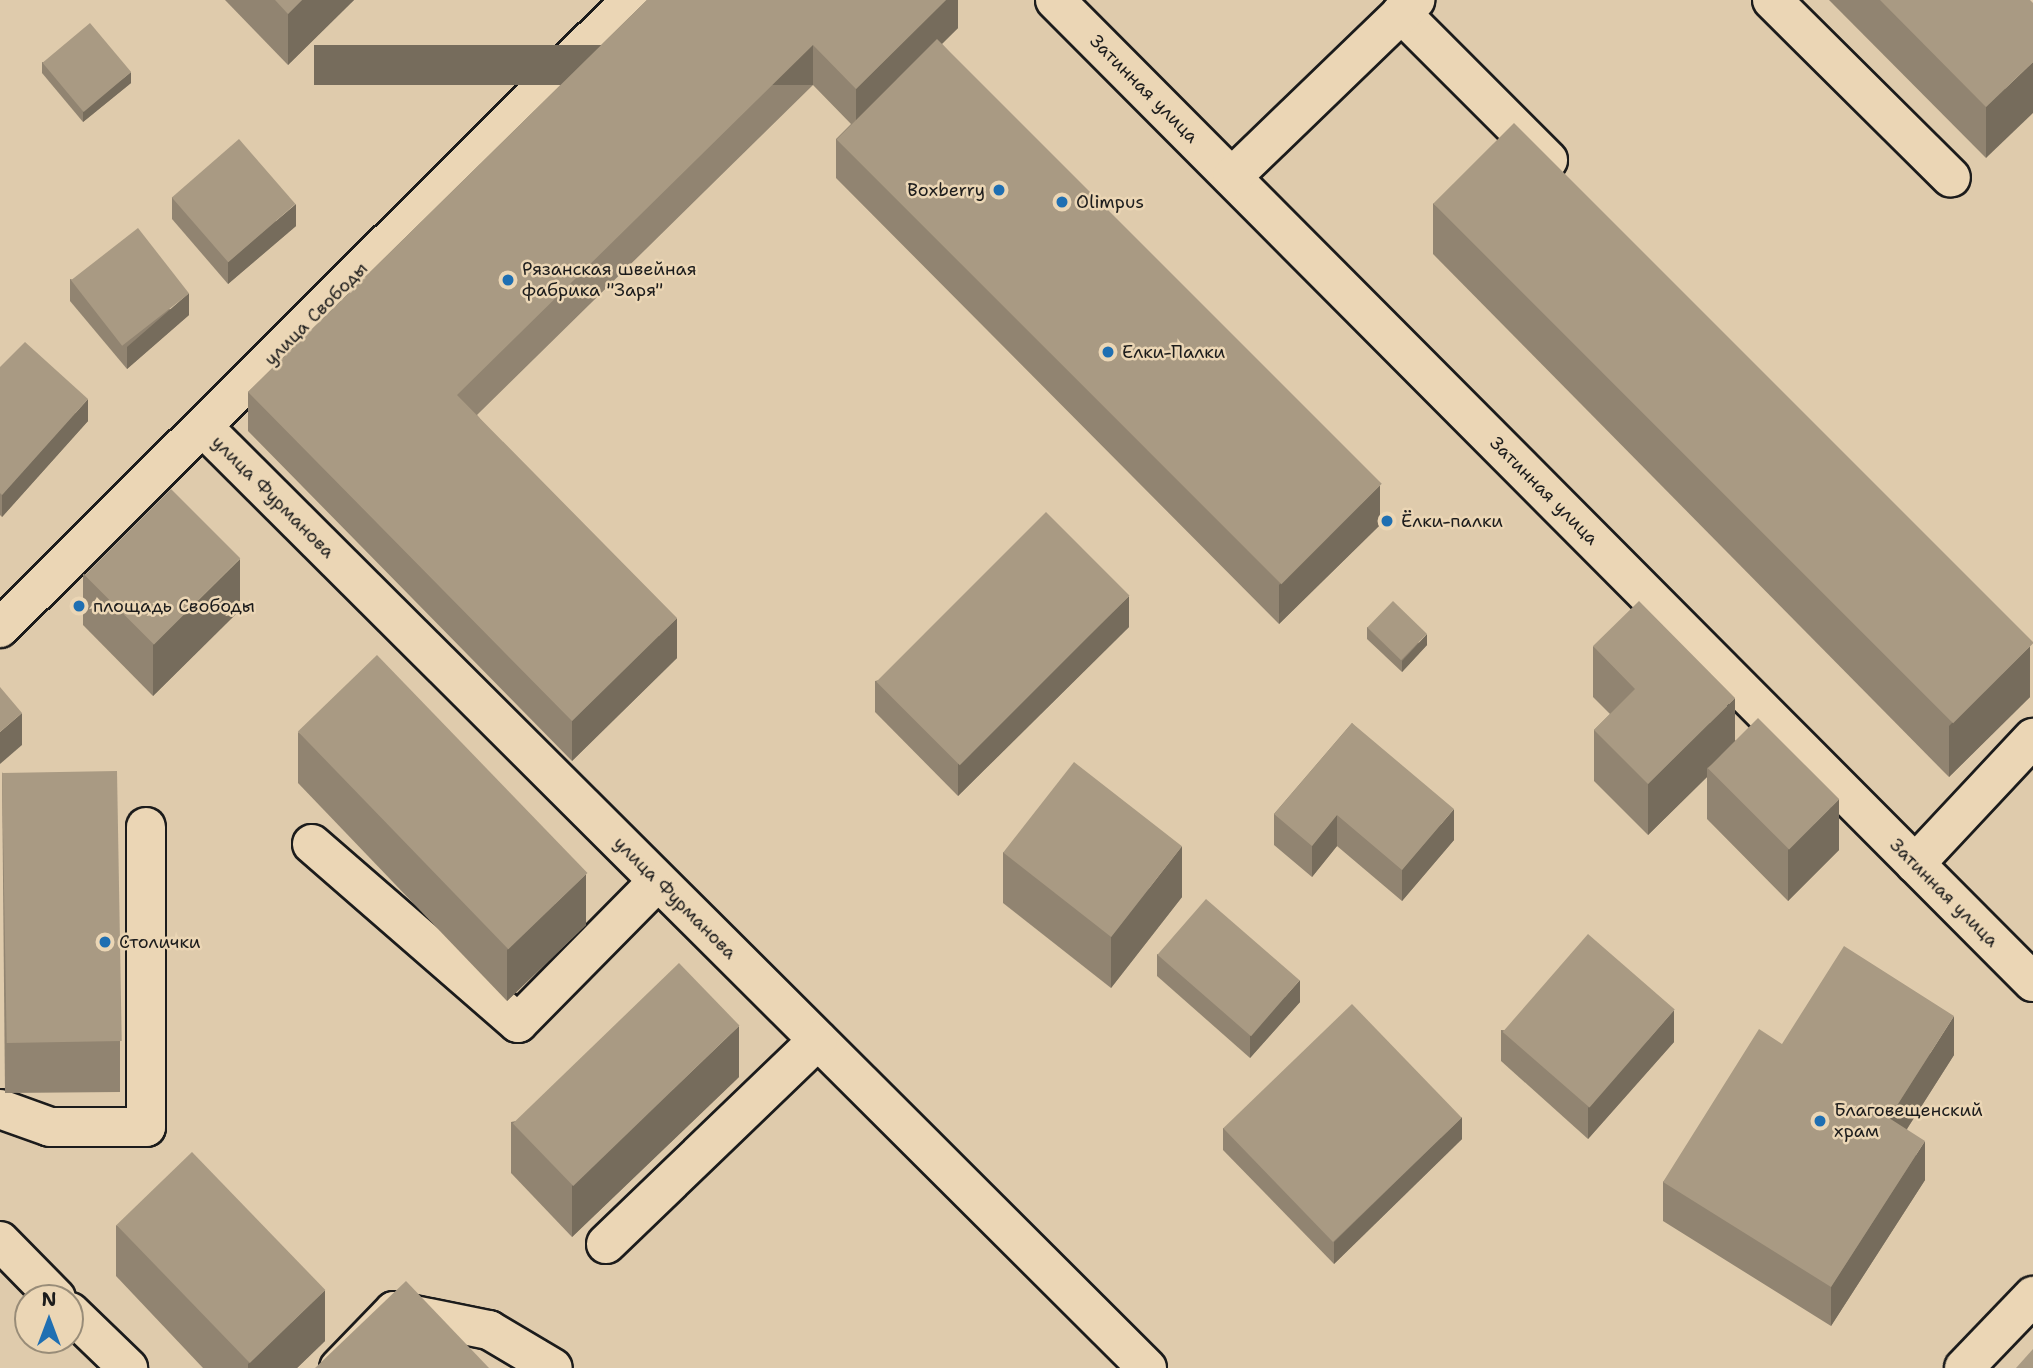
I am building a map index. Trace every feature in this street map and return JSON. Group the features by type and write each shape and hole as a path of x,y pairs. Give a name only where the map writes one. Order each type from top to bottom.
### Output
{"street":[{"name":"улица Свободы","path":"0,628 631,0"},
{"path":"1772,0 1951,178"},
{"name":"Затинная улица","path":"1073,6 1232,177 2033,982"},
{"path":"1232,177 1408,6 1576,189"},
{"name":"улица Фурманова","path":"202,427 1147,1368"},
{"path":"1915,864 2033,738"},
{"path":"0,1109 50,1127 146,1127 146,827"},
{"path":"312,845 518,1023 658,881"},
{"path":"606,1244 818,1040"},
{"path":"0,1241 42,1284"},
{"path":"1965,1368 2033,1296"},
{"path":"339,1368 394,1311 489,1330 553,1368"},
{"path":"84,1325 128,1368"}],"building":[{"path":"275,0 302,0 288,14"},
{"name":"Рязанская швейная фабрика \"Заря\"","path":"647,0 946,0 856,89 813,45 457,395 677,618 572,721 248,392"},
{"path":"1880,0 2030,0 2033,3 2033,62 1986,107"},
{"path":"90,23 131,72 84,112 43,63"},
{"name":"Елки-Палки","path":"937,39 1382,484 1281,584 837,139"},
{"path":"1514,123 2033,642 1953,723 1433,204"},
{"path":"239,139 295,204 228,262 172,197"},
{"path":"138,228 189,293 122,346 71,280"},
{"path":"25,342 88,399 2,495 0,367"},
{"path":"171,489 240,558 154,645 85,575"},
{"path":"1046,512 1129,595 960,765 876,682"},
{"path":"1393,601 1427,634 1401,660 1367,628"},
{"path":"1639,601 1735,698 1648,784 1594,730 1635,689 1593,646"},
{"path":"377,655 587,873 508,949 298,731"},
{"path":"0,687 22,713 0,732"},
{"path":"1758,718 1839,799 1789,850 1708,768"},
{"path":"1352,723 1454,809 1402,870 1337,815 1312,846 1274,814"},
{"path":"1074,762 1182,846 1111,937 1003,853"},
{"path":"117,771 122,1041 7,1043 2,773"},
{"path":"1206,899 1300,980 1251,1036 1157,955"},
{"path":"1588,934 1675,1009 1590,1108 1503,1032"},
{"name":"Благовещенский храм","path":"1844,946 1954,1016 1889,1118 1925,1141 1831,1287 1663,1182 1759,1029 1782,1044"},
{"path":"679,963 739,1026 573,1186 513,1123"},
{"path":"1352,1004 1462,1118 1333,1242 1223,1128"},
{"path":"192,1152 325,1290 250,1363 116,1225"},
{"path":"406,1281 489,1368 315,1368"},
{"path":"2033,1349 2033,1368 2016,1368"}],"place":[{"name":"Boxberry","path":"999,190"},
{"name":"Olimpus","path":"1062,202"},
{"name":"Рязанская швейная фабрика \"Заря\"","path":"508,280"},
{"name":"Елки-Палки","path":"1108,352"},
{"name":"Ёлки-палки","path":"1387,521"},
{"name":"площадь Свободы","path":"79,606"},
{"name":"Столички","path":"105,942"},
{"name":"Благовещенский храм","path":"1820,1121"}]}
